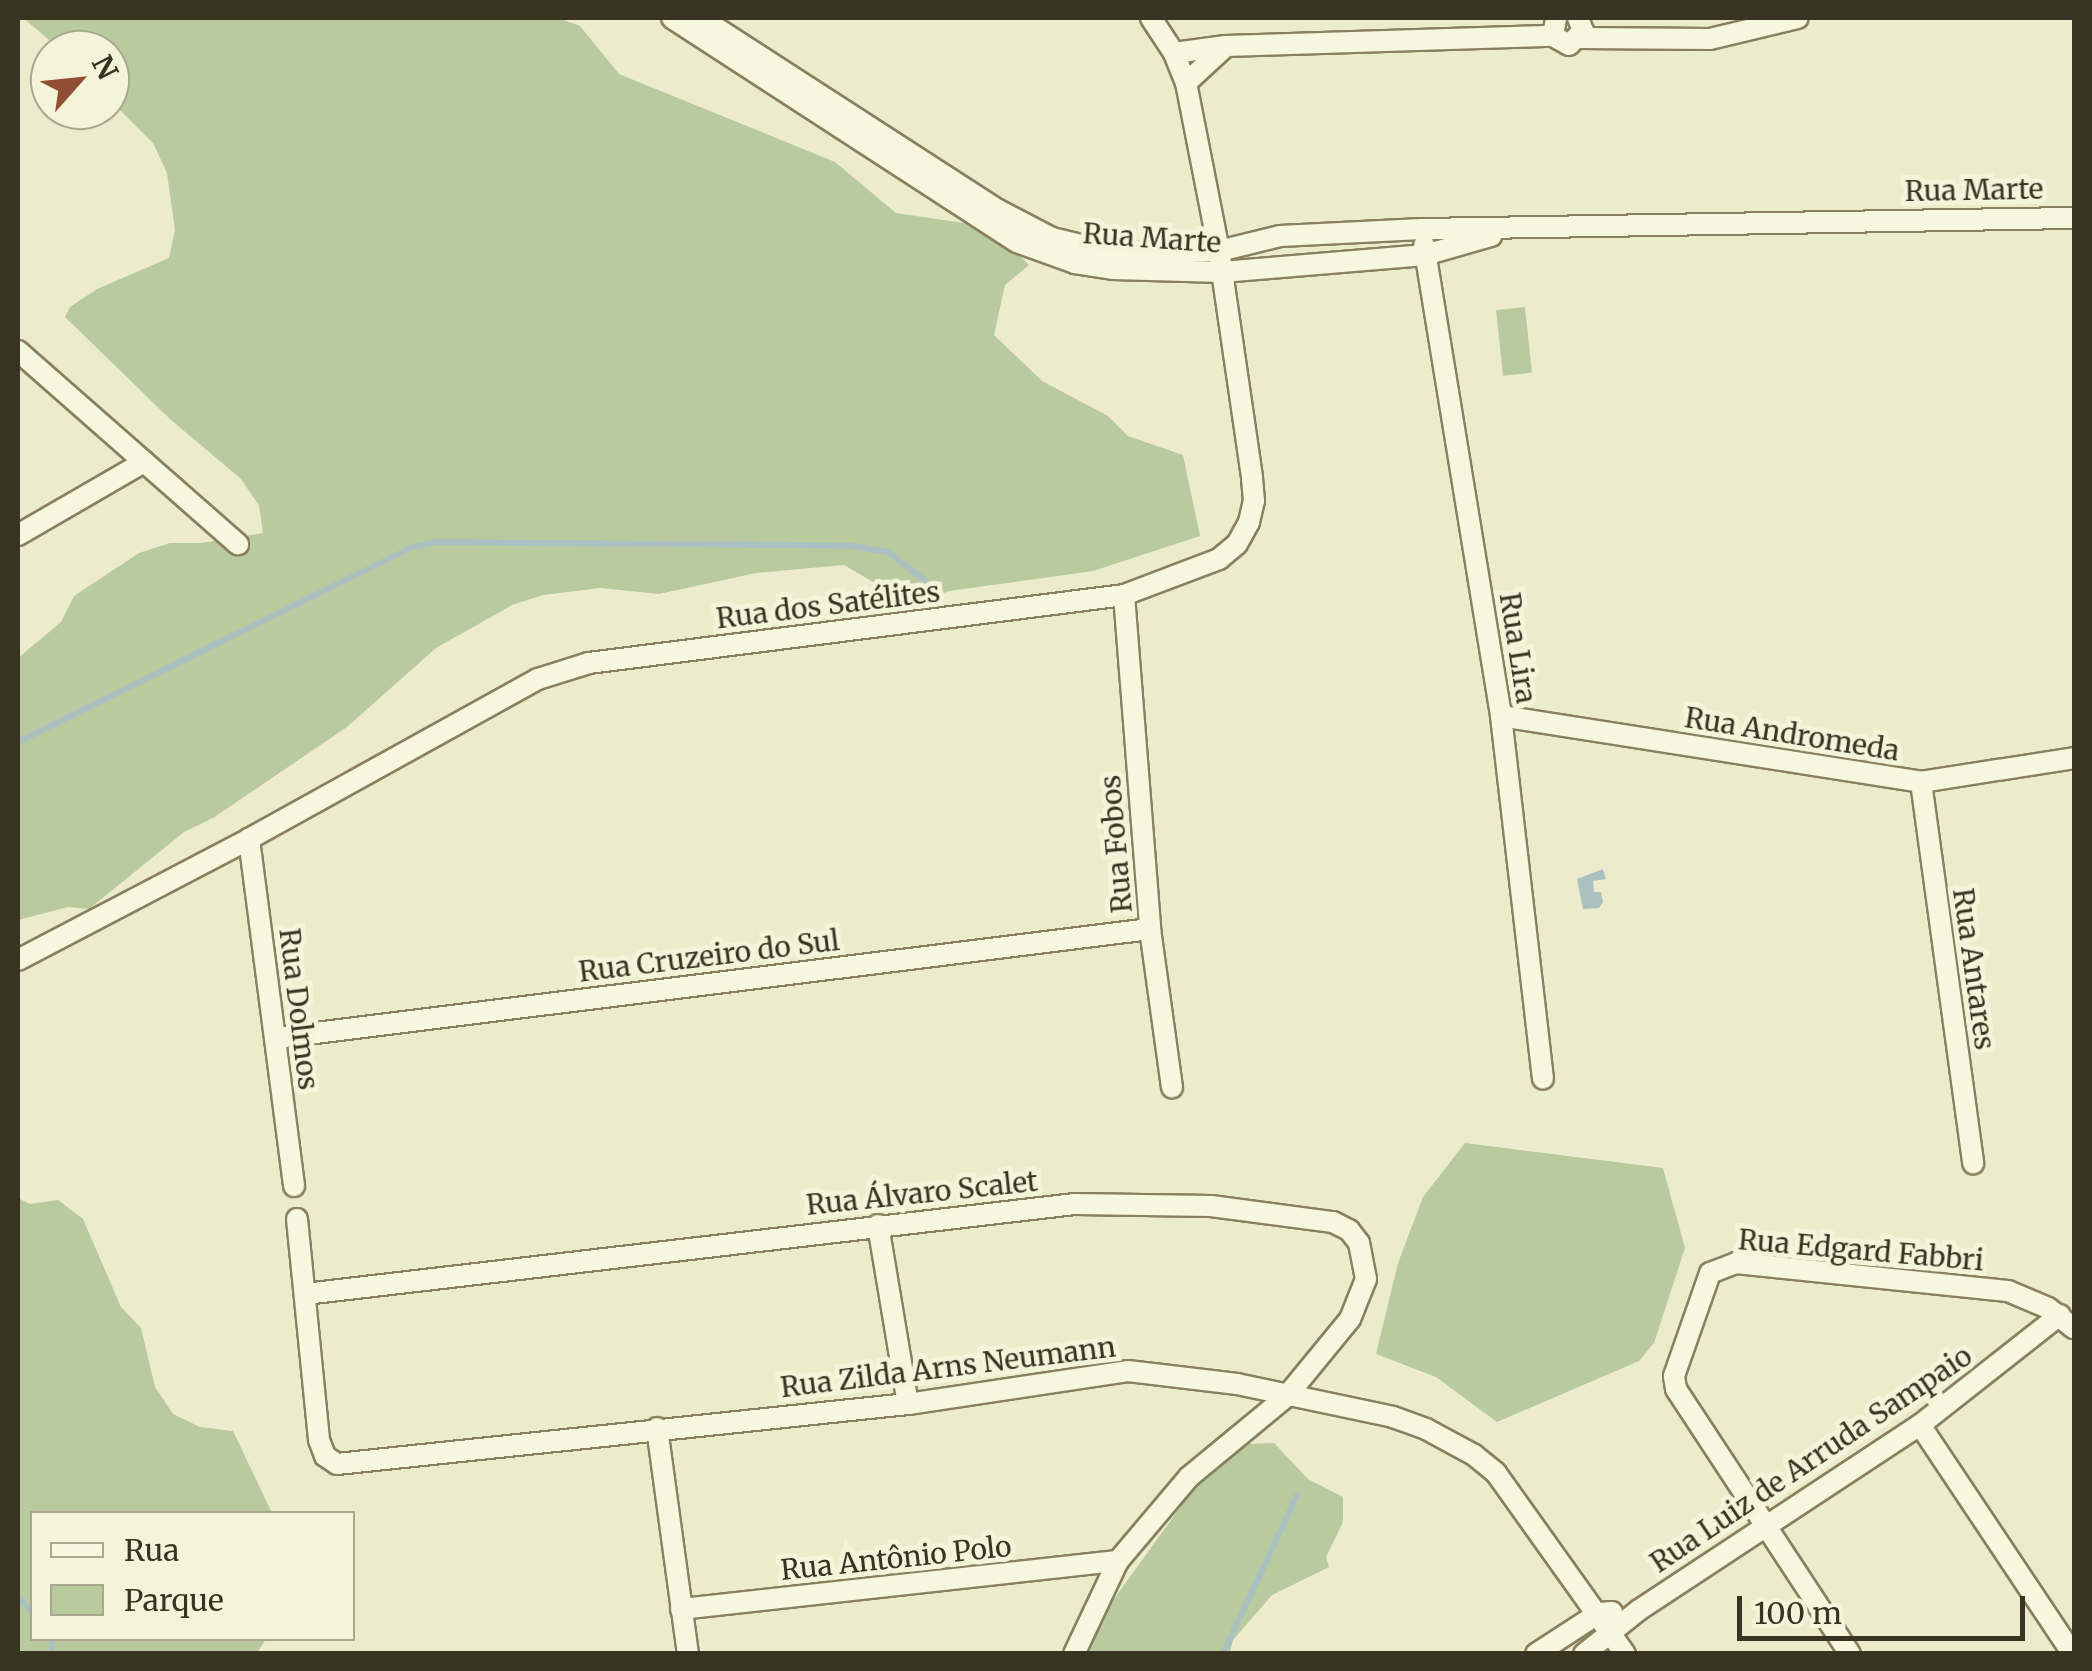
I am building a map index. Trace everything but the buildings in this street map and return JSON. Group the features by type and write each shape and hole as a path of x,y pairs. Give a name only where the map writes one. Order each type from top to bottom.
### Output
{"street":[{"name":"Rua Marte","path":"672,18 1017,242 1075,263 1113,269 1220,261 1280,236 1422,229 1514,230 2046,215 2074,218"},
{"name":"Rua Marte","path":"701,18 998,210 1052,238 1114,253 1220,261 1333,262 1425,254 1514,230"},
{"name":"Rua dos Satélites","path":"18,960 249,839 538,679 589,664 1124,595 1220,559 1236,544 1249,522 1254,500 1252,478 1220,261 1186,84 1174,52 1151,18"},
{"path":"1174,52 1554,27 1562,44 1579,28 1710,39 1798,18"},
{"path":"1186,84 1226,46"},
{"name":"Rua Lira","path":"1422,229 1501,716 1543,1079"},
{"path":"1328,234 1333,262"},
{"path":"18,351 238,544"},
{"path":"18,535 144,462"},
{"name":"Rua Fobos","path":"1124,595 1150,928 1172,1088"},
{"name":"Rua Andromeda","path":"1501,716 1922,782 2074,758"},
{"name":"Rua Antares","path":"1922,782 1972,1163"},
{"name":"Rua Dolmos","path":"249,839 294,1186"},
{"name":"Rua Cruzeiro do Sul","path":"274,1038 1150,928"},
{"name":"Rua Álvaro Scalet","path":"304,1294 1075,1204 1162,1202 1334,1222 1349,1230 1359,1244 1366,1278 1350,1319 1286,1397 1189,1477 1118,1561 1074,1654"},
{"path":"297,1219 304,1294"},
{"path":"878,1226 908,1404"},
{"name":"Rua Edgard Fabbri","path":"1766,1526 1673,1382 1704,1283 1726,1264 2008,1291 2067,1322"},
{"name":"Rua Zilda Arns Neumann","path":"304,1294 319,1440 325,1456 336,1464 908,1404 1128,1372 1237,1384 1393,1418 1426,1428 1474,1455 1496,1473 1600,1613 1625,1654"},
{"name":"Rua Luiz de Arruda Sampaio","path":"1584,1654 1639,1610 1920,1425 2067,1322"},
{"path":"1920,1425 2073,1654"},
{"path":"657,1428 688,1654"},
{"path":"1766,1526 1850,1654"},
{"name":"Rua Antônio Polo","path":"681,1609 1118,1561"},
{"path":"1536,1654 1600,1613 1639,1610"}],"green space":[{"path":"23,18 558,18 580,26 619,74 835,162 896,213 984,226 1009,245 1029,265 1005,285 994,335 1042,381 1108,416 1128,436 1183,455 1200,536 1093,571 949,591 913,605 844,565 756,573 659,594 600,588 543,595 512,605 436,648 347,727 213,818 184,832 89,909 68,907 18,920 18,658 61,622 74,596 139,553 170,543 201,543 263,533 259,505 240,478 171,420 65,317 70,307 97,289 169,258 175,230 167,173 153,143 130,120 130,30 37,30"},
{"path":"1525,307 1532,373 1503,376 1496,310"},
{"path":"1465,1143 1663,1168 1685,1248 1654,1343 1639,1361 1497,1422 1436,1377 1376,1354 1398,1263 1423,1197"},
{"path":"18,1198 30,1204 58,1200 83,1219 121,1307 141,1328 155,1387 173,1414 200,1427 233,1431 271,1511 30,1511 30,1641 265,1641 257,1653 18,1653"},
{"path":"1274,1443 1308,1479 1343,1497 1343,1522 1326,1557 1329,1567 1272,1595 1233,1640 1230,1653 1088,1653 1088,1635 1189,1495 1225,1455 1247,1444"}],"shaded area":[{"path":"1603,869 1606,879 1593,881 1594,892 1601,892 1603,902 1599,908 1583,909 1577,879"}],"waterway":[{"path":"18,742 413,547 436,542 853,546 888,552 925,580"},
{"path":"1223,1654 1297,1495"},
{"path":"18,1597 30,1610"},
{"path":"51,1641 53,1654"}]}
